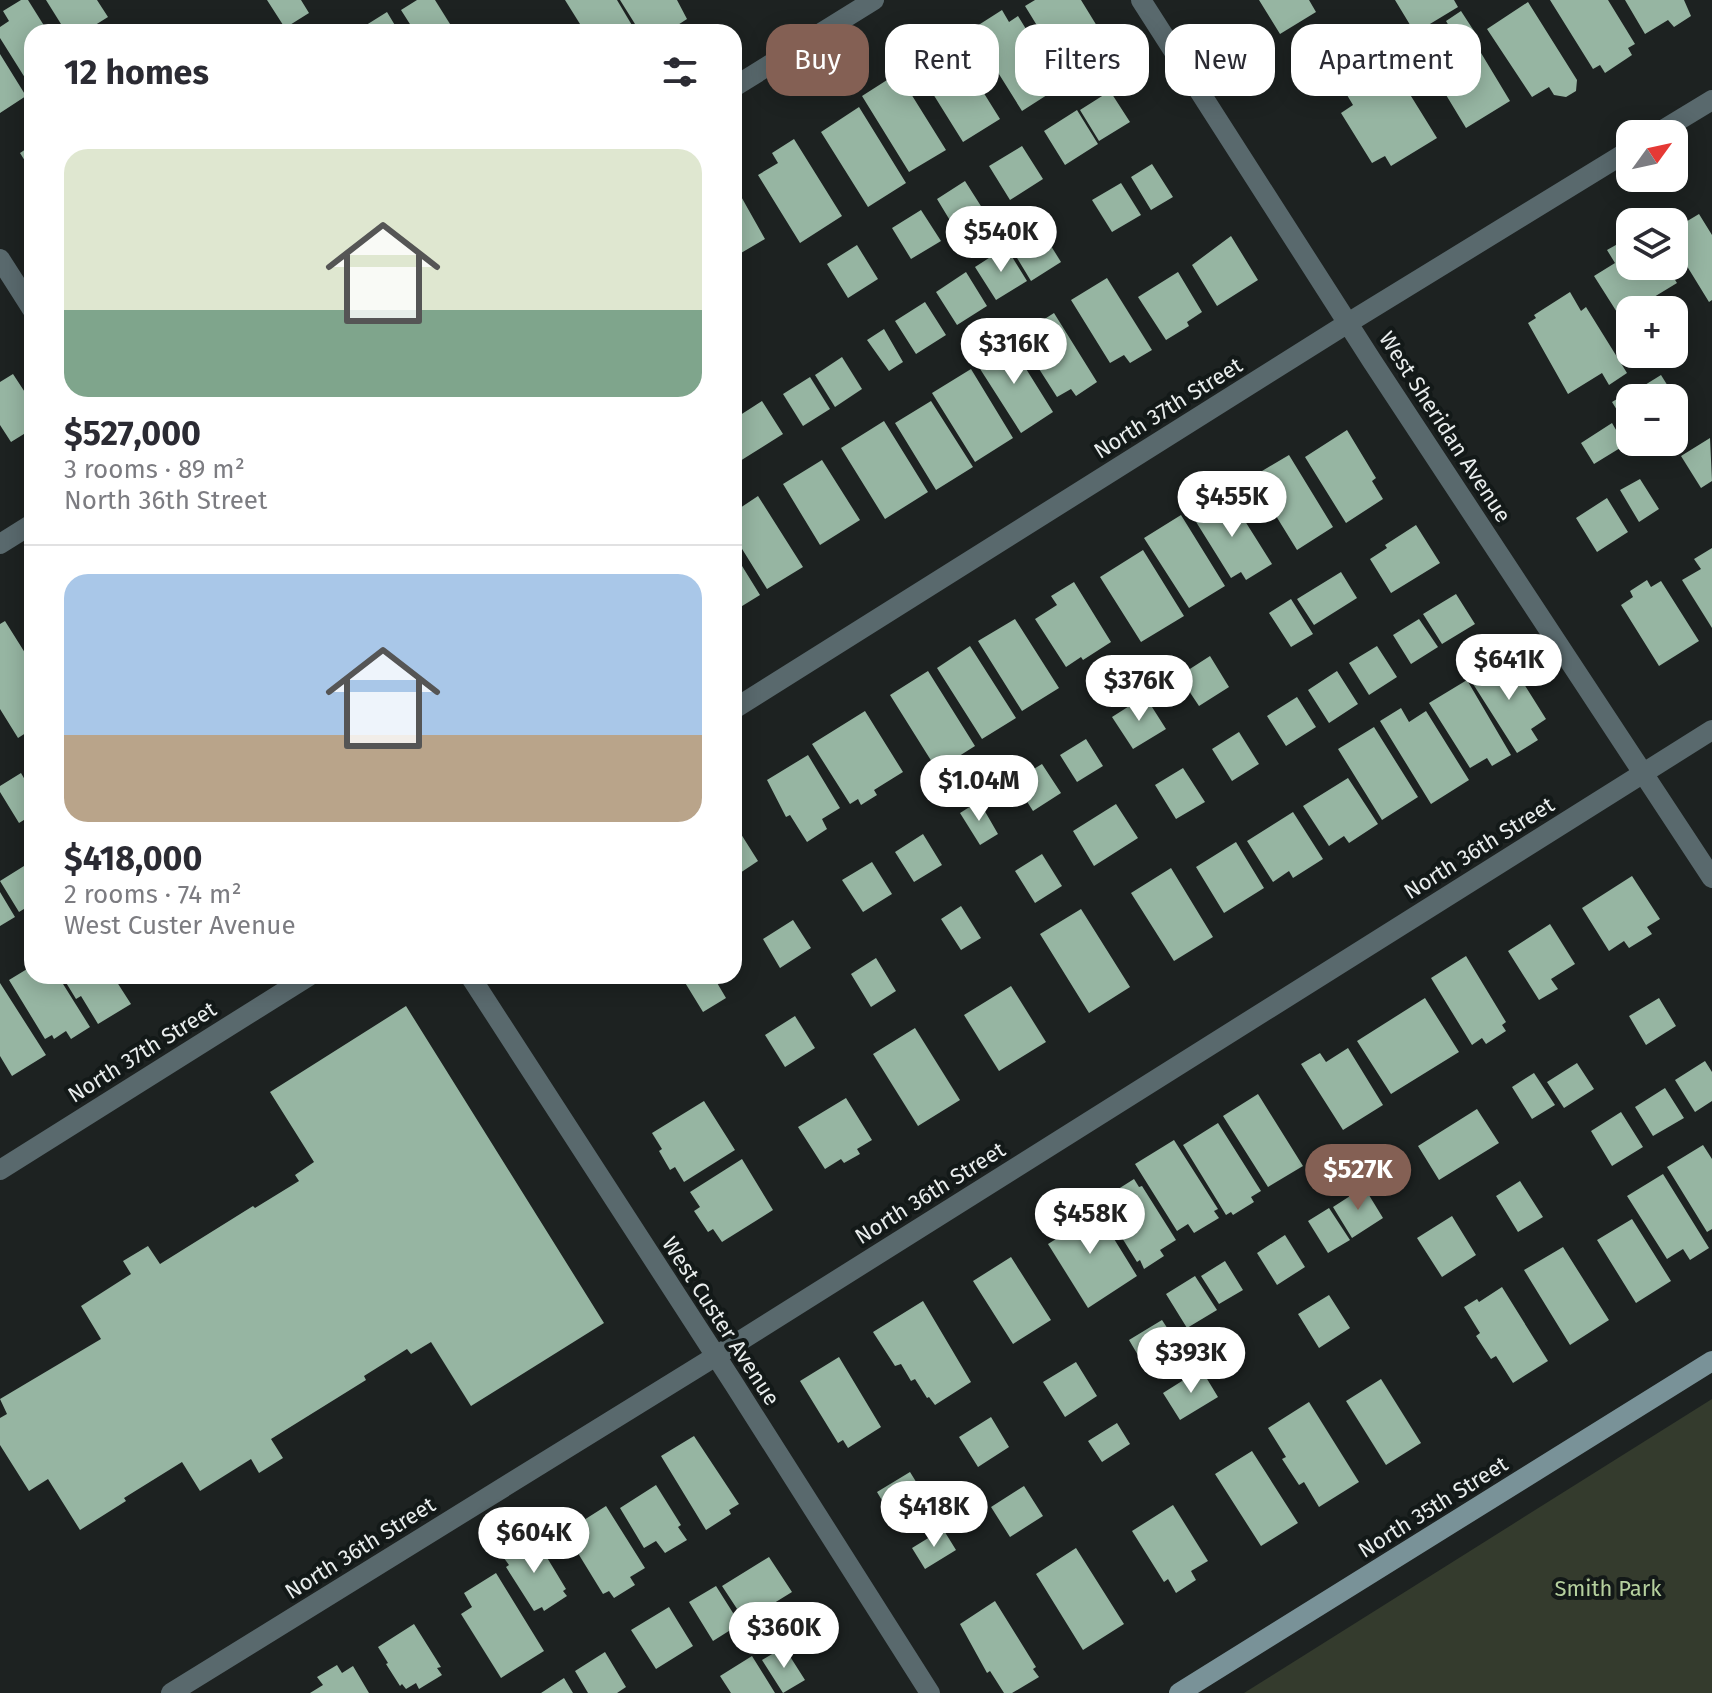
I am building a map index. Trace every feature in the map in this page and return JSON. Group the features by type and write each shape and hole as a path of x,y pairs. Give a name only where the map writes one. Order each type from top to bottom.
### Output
{"street":[{"path":"742,82 874,0"},
{"name":"West Sheridan Avenue","path":"1141,0 1348,323 1712,878"},
{"path":"1679,120 1712,100"},
{"name":"North 37th Street","path":"742,704 1616,159"},
{"path":"0,259 24,296"},
{"path":"0,544 24,529"},
{"name":"North 36th Street","path":"171,1693 716,1356 1712,730"},
{"name":"North 37th Street","path":"0,1170 296,984"},
{"name":"West Custer Avenue","path":"475,984 930,1693"},
{"name":"North 35th Street","path":"1179,1693 1712,1361"}],"green space":[{"name":"Smith Park","path":"1712,1399 1712,1693 1244,1693"}],"building":[{"path":"21,0 28,0 43,24 24,24 24,76 0,38 0,27 9,21 3,11"},
{"path":"46,0 97,0 108,17 97,24 61,24"},
{"path":"267,0 301,0 309,13 291,24 282,24"},
{"path":"417,0 435,0 450,24 410,24 401,10"},
{"path":"565,0 617,0 631,24 580,24"},
{"path":"620,0 677,0 687,19 679,24 635,24"},
{"path":"1035,0 1081,0 1096,24 1036,24 1025,6"},
{"path":"1259,0 1309,0 1316,12 1291,24 1291,27 1280,34"},
{"path":"1395,0 1454,0 1458,7 1430,24 1410,24"},
{"path":"1550,0 1608,0 1635,44 1628,48 1632,55 1605,73 1600,65 1593,69"},
{"path":"1625,0 1684,0 1691,16 1674,27 1668,20 1645,34"},
{"path":"1528,2 1577,80 1576,91 1566,97 1554,95 1549,87 1532,97 1487,29"},
{"path":"1002,10 1009,22 1018,16 1023,24 1015,24 1015,96 1045,96 1022,111 999,74 999,24 980,24"},
{"path":"1461,11 1469,24 1448,24 1446,21"},
{"path":"387,12 394,24 368,24"},
{"path":"1481,53 1510,101 1466,128 1447,96 1481,96"},
{"path":"0,54 24,97 0,113"},
{"path":"885,81 885,96 912,96 946,150 909,172 862,96 869,96 869,92"},
{"path":"934,96 986,96 1000,119 963,142"},
{"path":"1102,96 1113,96 1130,122 1099,141 1080,110"},
{"path":"1348,96 1411,96 1437,138 1391,166 1385,156 1372,163 1341,113 1353,105"},
{"path":"859,107 906,183 868,207 821,132"},
{"path":"1077,110 1098,144 1065,165 1044,131"},
{"path":"794,139 842,216 800,243 758,175 778,163 772,153"},
{"path":"1022,146 1043,179 1010,200 989,166"},
{"path":"1152,164 1173,197 1151,210 1131,177"},
{"path":"965,181 986,214 957,232 937,199"},
{"path":"1121,183 1141,215 1112,232 1092,200"},
{"path":"742,198 765,239 742,252"},
{"path":"921,210 941,241 911,259 892,228"},
{"path":"1699,214 1712,235 1712,300 1709,302 1688,268 1688,221"},
{"path":"1041,230 1061,262 1031,281 1011,248"},
{"path":"1231,236 1258,280 1217,306 1192,265"},
{"path":"857,245 878,279 848,298 827,264"},
{"path":"1616,245 1616,280 1675,280 1677,283 1656,296 1616,296 1616,311 1594,276 1615,263 1607,250"},
{"path":"1006,247 1027,281 996,300 975,267"},
{"path":"966,272 987,306 957,325 936,292"},
{"path":"1178,272 1202,312 1187,322 1189,326 1166,340 1138,297"},
{"path":"1107,278 1152,350 1130,363 1124,355 1110,363 1071,300"},
{"path":"1570,292 1581,311 1586,307 1616,355 1616,368 1624,368 1627,373 1609,385 1602,373 1568,394 1528,323 1536,318 1534,315"},
{"path":"925,302 946,335 916,354 895,321"},
{"path":"1054,313 1097,382 1076,396 1071,389 1057,397 1018,336"},
{"path":"884,329 903,362 889,371 867,340"},
{"path":"1008,340 1053,412 1021,433 975,361"},
{"path":"842,357 862,389 835,407 815,375"},
{"path":"971,369 1013,438 975,462 932,393"},
{"path":"13,374 24,391 24,434 11,442 0,425 0,382"},
{"path":"1661,375 1667,384 1646,384"},
{"path":"810,377 830,409 803,426 783,394"},
{"path":"762,401 783,434 742,460 742,414"},
{"path":"931,401 973,467 936,490 895,423"},
{"path":"884,421 928,492 885,519 841,448"},
{"path":"1612,423 1616,430 1616,451 1594,464 1581,443"},
{"path":"1347,430 1376,478 1372,481 1383,499 1346,523 1305,457"},
{"path":"1710,438 1712,481 1701,488 1681,456 1688,456 1688,452"},
{"path":"1289,455 1333,527 1297,550 1252,477"},
{"path":"822,460 860,520 820,545 783,484"},
{"path":"1640,479 1659,509 1639,522 1620,490"},
{"path":"1228,494 1272,564 1246,580 1241,572 1231,578 1193,517"},
{"path":"758,496 803,567 767,589 742,549 742,507"},
{"path":"1607,498 1628,532 1597,552 1576,518"},
{"path":"1181,515 1225,586 1189,608 1144,538"},
{"path":"1416,525 1440,563 1391,593 1370,559"},
{"path":"1712,548 1712,628 1682,580 1701,569 1694,559"},
{"path":"1143,550 1184,616 1141,642 1100,577"},
{"path":"742,566 760,595 742,606"},
{"path":"1341,572 1357,598 1314,625 1297,599"},
{"path":"1647,580 1651,587 1661,581 1699,641 1659,666 1621,605 1633,597 1630,591"},
{"path":"1074,582 1111,642 1066,667 1035,619 1057,605 1051,596"},
{"path":"1456,594 1475,624 1442,644 1423,614"},
{"path":"1291,599 1313,634 1291,647 1269,613"},
{"path":"1015,619 1059,688 1022,711 978,641"},
{"path":"1419,619 1438,647 1411,664 1393,635"},
{"path":"5,621 24,651 24,734 18,738 0,709 0,624"},
{"path":"970,646 1016,718 982,739 937,668"},
{"path":"1377,646 1397,677 1369,695 1349,663"},
{"path":"1505,654 1546,719 1531,729 1538,740 1517,753 1468,676"},
{"path":"1210,656 1229,687 1199,706 1179,676"},
{"path":"928,671 975,746 937,770 890,695"},
{"path":"1337,671 1358,704 1329,723 1308,690"},
{"path":"1467,680 1511,755 1492,766 1487,758 1470,768 1429,703"},
{"path":"1145,696 1166,729 1133,749 1112,717"},
{"path":"1297,697 1316,727 1286,746 1267,716"},
{"path":"1401,708 1409,722 1426,711 1469,780 1431,804 1380,721"},
{"path":"865,711 903,772 874,790 877,795 861,805 858,799 850,804 812,744"},
{"path":"1374,727 1418,797 1382,820 1338,749"},
{"path":"1239,732 1259,764 1232,781 1212,749"},
{"path":"1086,739 1103,766 1077,782 1060,755"},
{"path":"808,755 840,808 822,819 827,829 807,842 790,815 786,817 767,780"},
{"path":"1042,764 1061,793 1033,811 1014,781"},
{"path":"1183,768 1205,802 1176,819 1155,785"},
{"path":"21,773 24,778 24,820 19,823 0,792 0,786"},
{"path":"1348,778 1378,824 1349,843 1344,836 1329,846 1303,806"},
{"path":"979,801 998,834 980,845 960,813"},
{"path":"1116,804 1138,838 1094,866 1073,831"},
{"path":"1293,812 1323,859 1293,878 1289,871 1273,882 1247,841"},
{"path":"923,834 942,865 914,882 895,852"},
{"path":"742,836 758,861 742,872"},
{"path":"1236,842 1264,888 1224,913 1196,867"},
{"path":"1042,854 1062,886 1035,903 1015,871"},
{"path":"872,862 892,894 863,912 842,880"},
{"path":"24,866 24,909 19,912 0,881"},
{"path":"1171,868 1213,937 1174,961 1131,893"},
{"path":"1632,876 1660,919 1647,927 1652,934 1629,948 1624,941 1609,951 1582,908"},
{"path":"0,892 15,917 0,926"},
{"path":"961,906 981,938 961,950 941,919"},
{"path":"1081,909 1130,987 1089,1013 1040,934"},
{"path":"793,920 811,948 780,968 763,939"},
{"path":"1550,924 1575,964 1551,979 1558,989 1539,1000 1508,951"},
{"path":"1466,956 1506,1022 1502,1025 1506,1031 1486,1044 1482,1038 1472,1045 1431,978"},
{"path":"876,958 896,991 871,1007 851,974"},
{"path":"24,971 24,984 63,984 90,1027 71,1039 66,1031 54,1039 52,1035 45,1039 9,980"},
{"path":"0,983 46,1055 12,1076 0,1056"},
{"path":"67,984 118,984 131,1004 98,1024 81,996 76,999"},
{"path":"686,984 718,984 726,998 703,1012"},
{"path":"1011,986 1046,1042 999,1071 964,1015"},
{"path":"1425,998 1459,1052 1391,1094 1357,1041"},
{"path":"1659,998 1676,1026 1646,1045 1629,1016"},
{"path":"406,1006 604,1323 471,1406 431,1342 411,1354 407,1349 364,1376 366,1380 271,1439 283,1458 259,1473 251,1459 200,1491 182,1462 80,1530 48,1479 29,1491 0,1445 0,1418 7,1414 0,1399 101,1339 81,1306 131,1274 123,1261 148,1246 160,1264 299,1181 295,1175 314,1162 270,1092"},
{"path":"795,1016 815,1048 785,1067 765,1035"},
{"path":"915,1028 960,1100 918,1126 873,1054"},
{"path":"1348,1048 1383,1105 1343,1130 1301,1064 1320,1053 1326,1062"},
{"path":"1705,1061 1712,1072 1712,1101 1695,1112 1675,1080"},
{"path":"1577,1063 1594,1089 1564,1108 1547,1082"},
{"path":"1534,1073 1555,1105 1532,1119 1512,1087"},
{"path":"1665,1088 1684,1118 1653,1136 1635,1107"},
{"path":"1258,1094 1303,1166 1268,1187 1223,1116"},
{"path":"846,1098 872,1140 857,1149 860,1154 844,1163 841,1159 825,1169 798,1127"},
{"path":"704,1101 735,1150 684,1182 675,1167 670,1170 652,1133"},
{"path":"1477,1109 1499,1143 1439,1180 1418,1146"},
{"path":"1621,1112 1643,1147 1612,1166 1591,1131"},
{"path":"1218,1123 1261,1191 1251,1197 1254,1202 1233,1215 1231,1212 1226,1215 1183,1145"},
{"path":"1174,1140 1218,1209 1214,1211 1219,1218 1194,1233 1188,1224 1177,1231 1135,1164"},
{"path":"1703,1145 1712,1159 1712,1229 1707,1232 1667,1167"},
{"path":"742,1159 773,1210 722,1242 713,1229 708,1232 694,1211 700,1207 690,1192"},
{"path":"1663,1174 1709,1248 1690,1260 1683,1249 1667,1259 1627,1196"},
{"path":"1134,1179 1139,1187 1142,1186 1176,1240 1160,1250 1164,1256 1144,1269 1106,1212 1111,1209 1104,1198"},
{"path":"1520,1181 1543,1217 1518,1232 1496,1196"},
{"path":"1364,1187 1383,1218 1352,1238 1333,1207"},
{"path":"1086,1206 1092,1217 1098,1213 1137,1276 1088,1308 1048,1244 1056,1239 1050,1228"},
{"path":"1329,1208 1350,1240 1328,1253 1308,1221"},
{"path":"1452,1216 1476,1255 1442,1277 1417,1238"},
{"path":"1632,1219 1671,1281 1636,1303 1597,1240"},
{"path":"1285,1235 1305,1267 1277,1285 1257,1253"},
{"path":"1563,1247 1609,1320 1570,1345 1524,1270"},
{"path":"1011,1257 1051,1320 1013,1344 973,1281"},
{"path":"1225,1261 1243,1290 1219,1304 1201,1276"},
{"path":"1195,1276 1217,1310 1187,1328 1166,1294"},
{"path":"1502,1287 1548,1361 1513,1383 1496,1356 1491,1359 1476,1336 1480,1333 1464,1307 1477,1299 1479,1302"},
{"path":"1329,1295 1350,1328 1319,1348 1298,1314"},
{"path":"923,1301 971,1382 935,1405 915,1379 911,1381 901,1364 895,1366 873,1332"},
{"path":"1162,1320 1179,1346 1145,1367 1129,1340"},
{"path":"839,1357 881,1427 848,1448 843,1440 838,1443 800,1381"},
{"path":"1076,1362 1097,1396 1065,1417 1043,1382"},
{"path":"1201,1369 1218,1397 1180,1420 1163,1393"},
{"path":"1381,1379 1421,1443 1386,1465 1346,1401"},
{"path":"1309,1402 1359,1482 1319,1507 1304,1482 1299,1485 1282,1459 1286,1457 1268,1428"},
{"path":"991,1417 1009,1447 978,1467 959,1437"},
{"path":"1117,1423 1130,1444 1102,1462 1088,1441"},
{"path":"694,1436 739,1504 729,1510 731,1514 706,1530 661,1456"},
{"path":"1252,1451 1298,1523 1261,1546 1215,1474"},
{"path":"910,1472 928,1501 895,1522 877,1492"},
{"path":"656,1485 687,1540 665,1553 656,1541 644,1548 620,1508"},
{"path":"1024,1486 1043,1516 1010,1537 991,1507"},
{"path":"1173,1505 1208,1561 1191,1571 1196,1580 1176,1593 1168,1579 1164,1582 1132,1531"},
{"path":"606,1506 645,1568 630,1577 635,1585 614,1598 609,1591 603,1594 565,1532"},
{"path":"943,1529 956,1550 925,1569 912,1548"},
{"path":"531,1536 566,1589 563,1591 567,1596 544,1611 542,1607 534,1611 501,1554"},
{"path":"1076,1548 1124,1624 1083,1650 1036,1574"},
{"path":"769,1557 792,1592 745,1621 722,1586"},
{"path":"496,1573 544,1651 501,1678 461,1614 472,1607 464,1593"},
{"path":"716,1586 740,1624 713,1641 689,1602"},
{"path":"995,1601 1036,1667 1033,1669 1039,1677 1012,1693 1004,1693 990,1671 987,1673 960,1624"},
{"path":"669,1607 693,1646 656,1669 631,1630"},
{"path":"414,1624 441,1667 437,1668 442,1675 419,1689 416,1683 406,1689 402,1684 400,1686 378,1647"},
{"path":"784,1647 805,1680 783,1693 762,1660"},
{"path":"605,1652 626,1687 617,1693 588,1693 575,1671"},
{"path":"752,1656 775,1693 731,1693 720,1676"},
{"path":"337,1665 342,1673 353,1666 369,1693 310,1693 323,1685 317,1677"},
{"path":"564,1678 573,1693 541,1693"}]}
